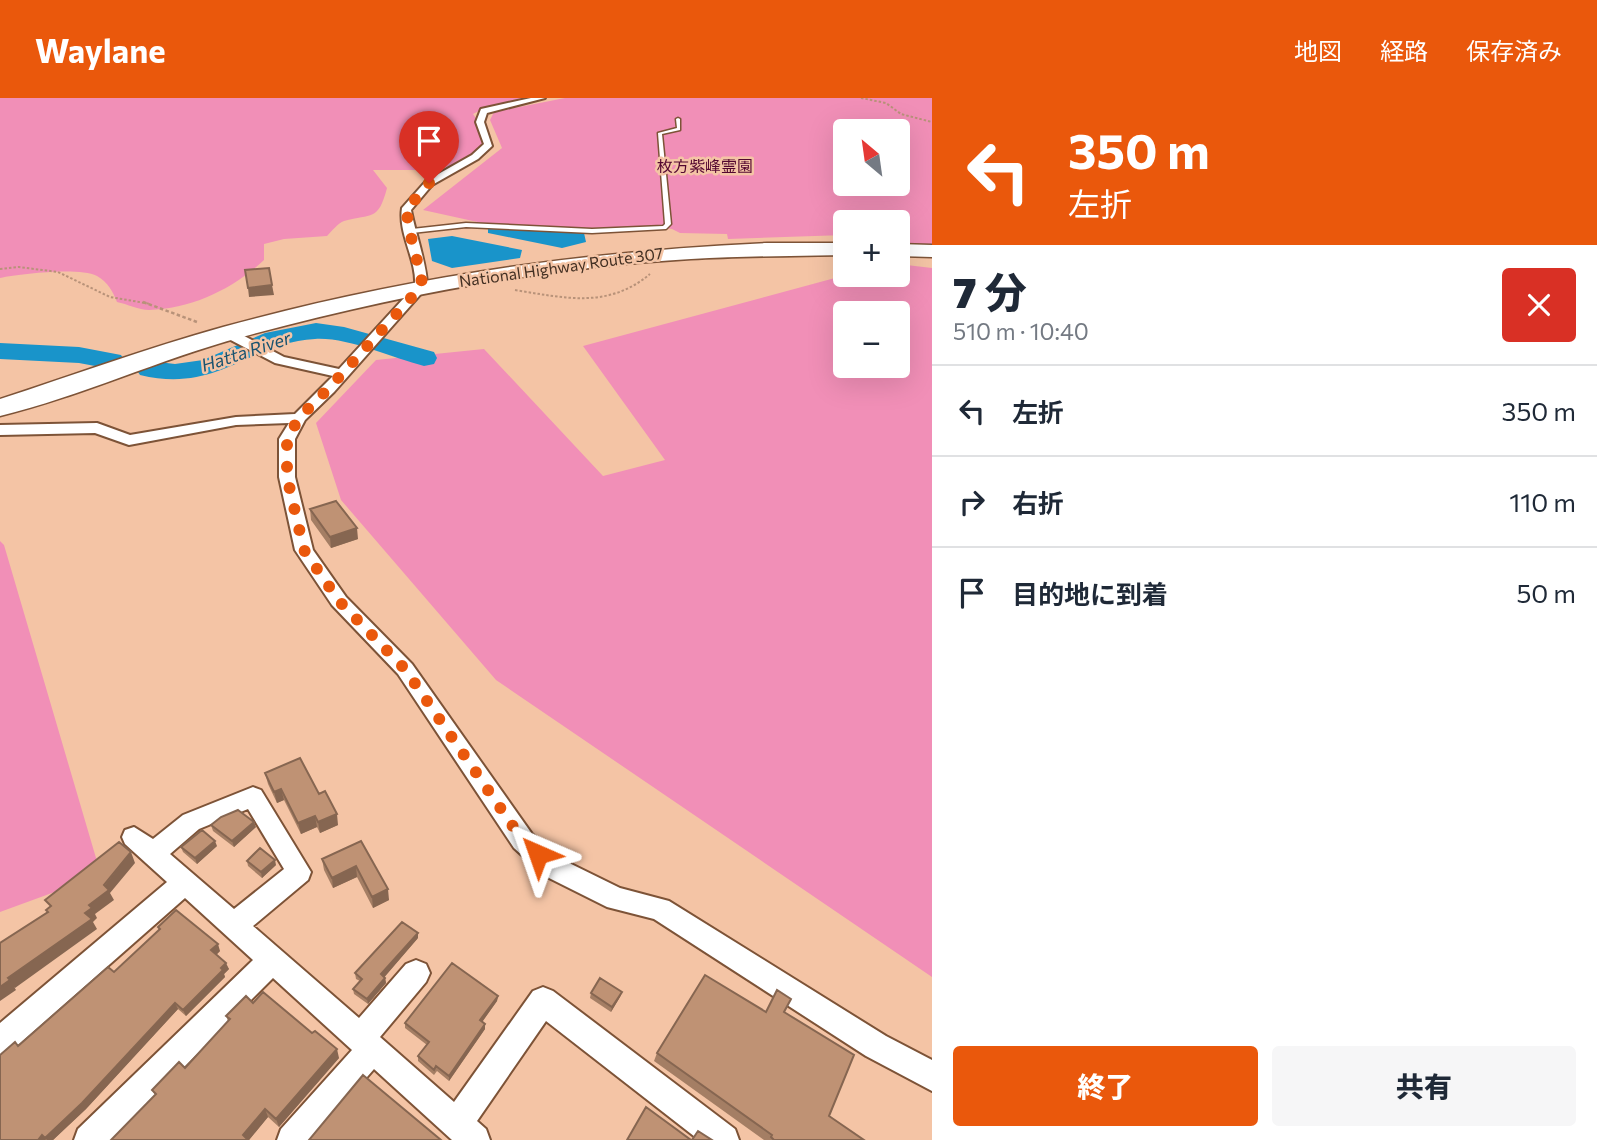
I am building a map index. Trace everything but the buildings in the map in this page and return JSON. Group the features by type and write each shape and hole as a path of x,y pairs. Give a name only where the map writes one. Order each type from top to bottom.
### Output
{"highway":[{"name":"National Highway Route 307","path":"0,408 228,333 421,287 671,252 833,249"},
{"path":"910,250 932,251"}],"street":[{"path":"541,98 500,106 481,114 480,122 489,144 475,157 429,183 406,210 414,252 422,274 421,287 299,418 287,439 287,477 304,550 339,601 405,669 523,841 554,868 615,899 660,909 876,1046 932,1076"},
{"path":"228,333 281,360 341,374"},
{"path":"0,430 97,428 129,440 236,421 299,418"},
{"path":"233,926 299,872 253,797 191,822 143,846 184,883 466,1132 543,1001 724,1140"},
{"path":"0,1042 184,883"},
{"path":"89,1140 272,960"},
{"path":"292,1140 366,1044 416,973"}],"lane":[{"path":"412,231 466,225 592,231 664,228 668,224 660,133 679,129 678,118"}],"path":[{"path":"861,98 886,103 901,114 932,122"},
{"path":"0,269 19,267 58,272 110,297 149,303 228,333"},
{"path":"505,289 583,300 602,298 638,286 650,273 657,271"}],"green space":[{"path":"0,98 530,98 486,107 473,114 480,124 484,148 458,163 438,170 373,170 387,188 384,199 373,214 342,222 327,236 284,239 264,244 264,260 239,280 211,296 181,306 149,310 117,302 104,281 88,273 50,272 0,278"},
{"name":"枚方紫峰霊園","path":"565,98 932,98 932,246 910,246 910,210 833,210 833,235 728,239 727,234 680,233 655,227 582,228 482,223 423,210 502,148 490,120 494,112"},
{"path":"910,265 932,268 932,977 496,680 341,500 316,423 376,360 484,349 603,476 665,460 583,346 833,279 833,287 910,287"},
{"path":"0,541 4,545 101,875 0,912"}],"water":[{"path":"488,229 584,233 586,242 562,248 488,233"},
{"path":"452,236 522,250 520,258 452,268 432,261 428,239"}],"waterway":[{"name":"Hatta River","path":"150,369 175,372 209,367 274,339 316,331 344,335 424,358"},
{"name":"Hatta River","path":"0,351 79,355 111,361"}],"route":[{"path":"429,183 406,210 414,252 422,274 421,287 299,418 287,439 287,477 304,550 339,601 405,669 523,841 538,854"}]}
